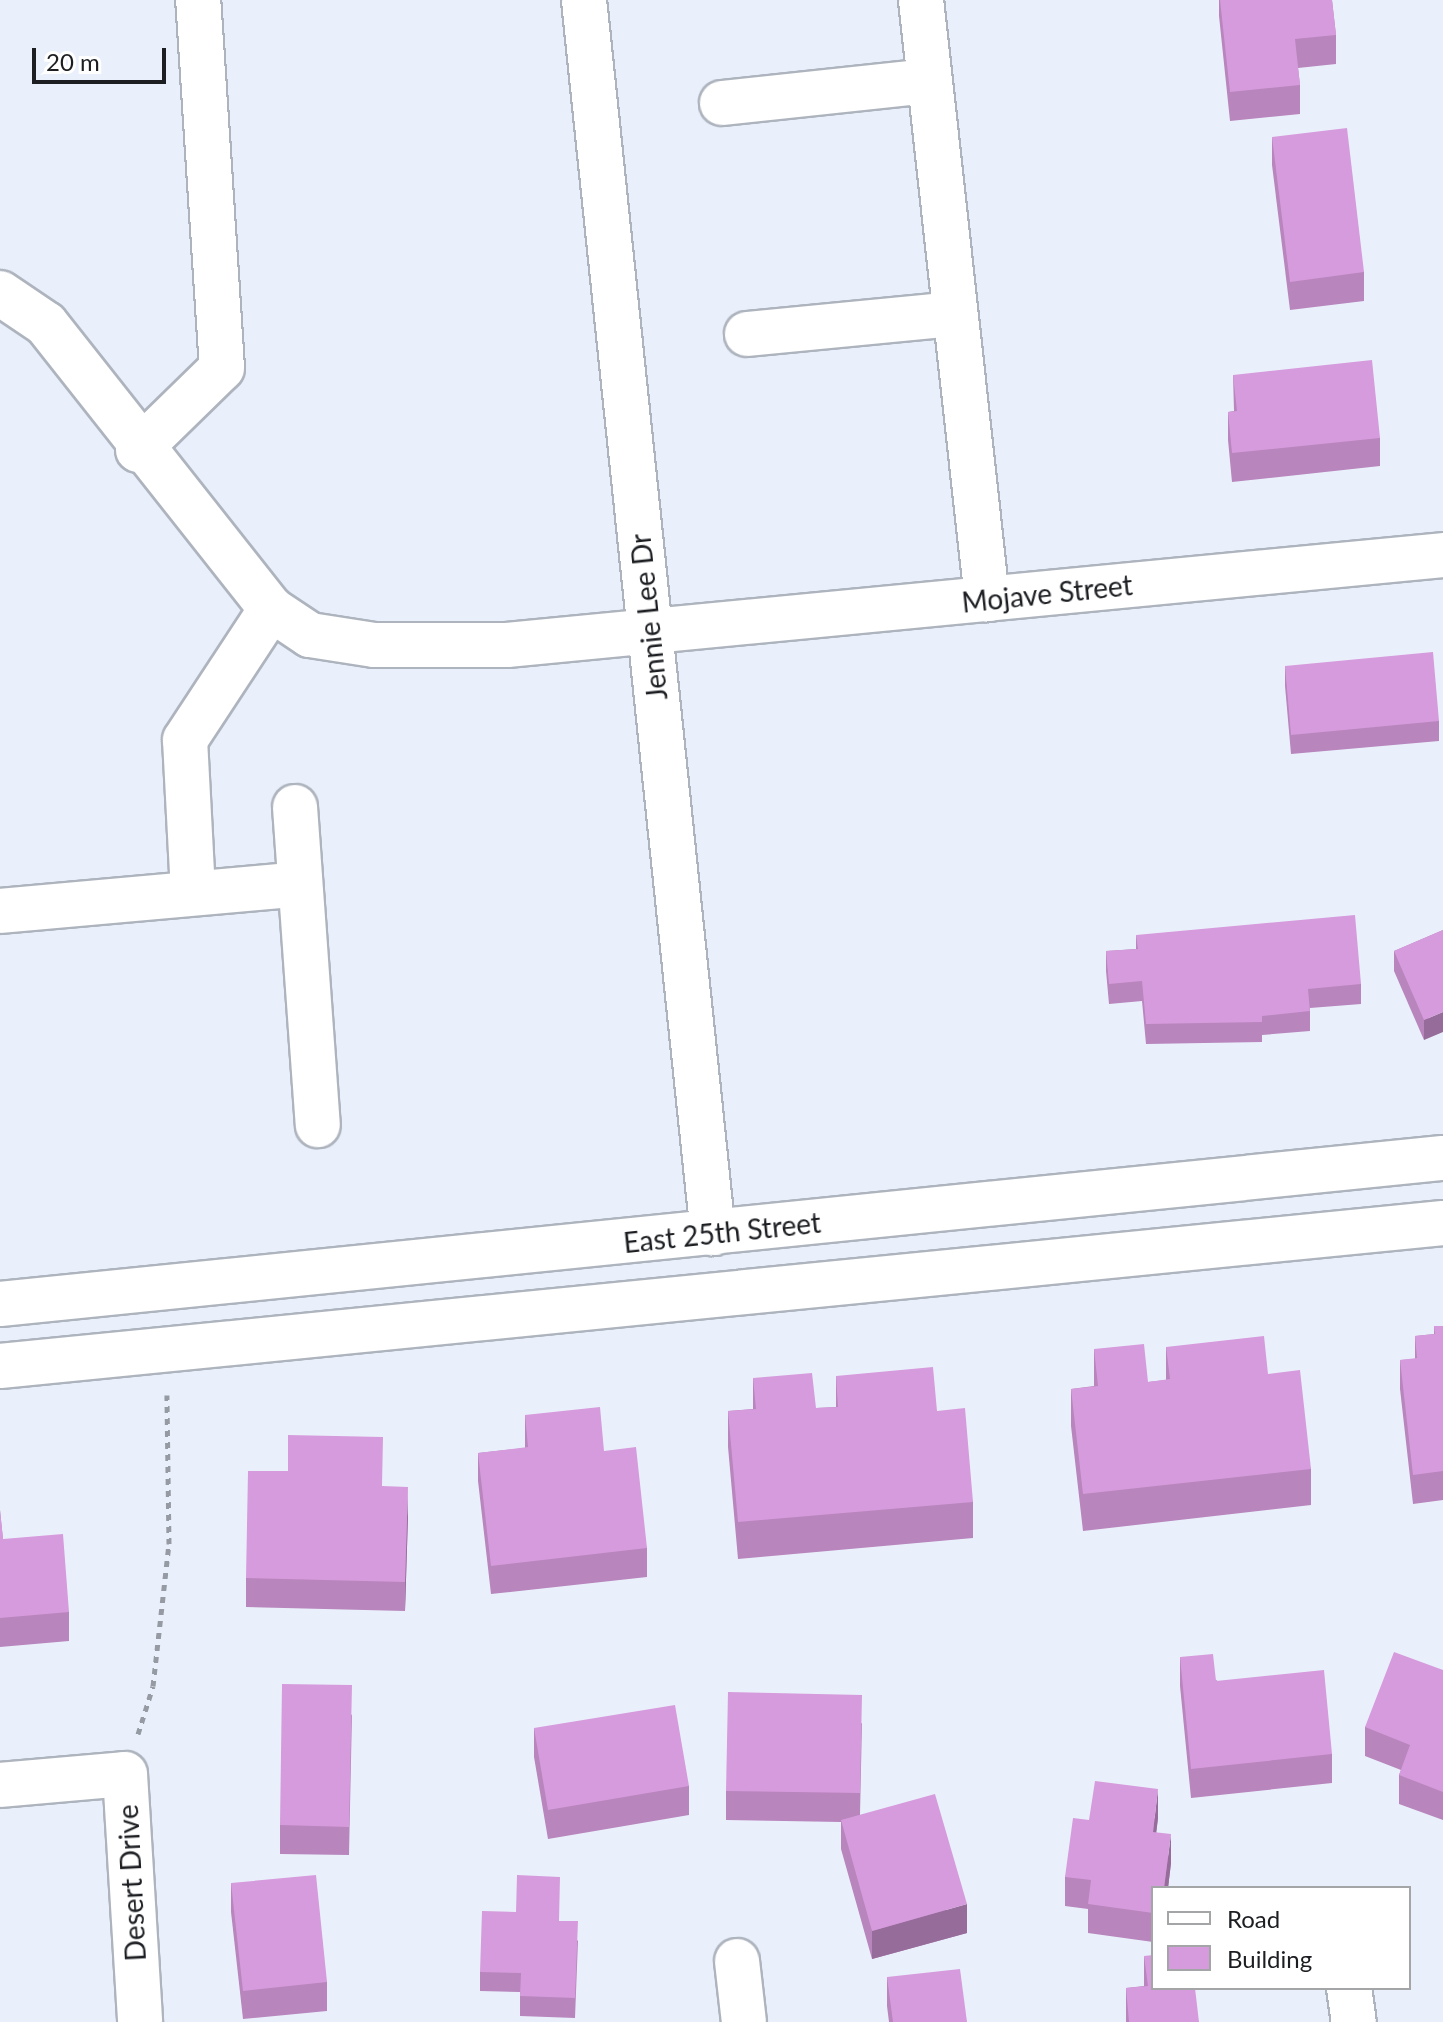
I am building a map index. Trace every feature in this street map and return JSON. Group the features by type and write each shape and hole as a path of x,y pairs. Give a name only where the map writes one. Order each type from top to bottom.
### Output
{"street":[{"path":"138,450 222,368 198,0"},
{"name":"Jennie Lee Dr","path":"584,0 713,1233"},
{"path":"921,0 987,599"},
{"path":"722,103 929,81"},
{"name":"Mojave Street","path":"0,293 46,324 138,450 271,609 310,635 374,645 507,645 1443,555"},
{"path":"747,334 954,314"},
{"path":"193,892 185,740 271,609"},
{"path":"295,807 318,1125"},
{"path":"0,911 300,884"},
{"name":"East 25th Street","path":"0,1304 1443,1158"},
{"path":"0,1366 1443,1223"},
{"name":"Desert Drive","path":"0,1785 125,1774 140,2022"},
{"path":"737,1961 744,2022"},
{"path":"1349,1990 1354,2022"}],"path":[{"path":"125,1774 153,1686 169,1544 162,1350"}],"building":[{"path":"1220,0 1332,0 1336,35 1295,39 1300,85 1230,92"},
{"path":"1347,128 1364,272 1290,282 1272,137"},
{"path":"1372,360 1380,438 1232,453 1228,412 1237,411 1233,375"},
{"path":"1433,652 1439,721 1291,735 1285,666"},
{"path":"1355,915 1361,984 1308,989 1310,1011 1262,1016 1262,1022 1146,1024 1142,981 1109,984 1106,951 1138,949 1136,935"},
{"path":"1443,930 1443,1012 1424,1020 1394,951"},
{"path":"1434,1326 1443,1326 1443,1471 1413,1475 1400,1360 1417,1358 1415,1336 1435,1334"},
{"path":"1264,1336 1268,1374 1300,1370 1311,1469 1083,1494 1071,1389 1098,1386 1094,1349 1144,1344 1148,1382 1170,1379 1166,1347"},
{"path":"933,1367 937,1411 965,1408 973,1502 738,1522 728,1411 756,1409 753,1378 812,1373 816,1408 838,1407 836,1376"},
{"path":"600,1407 604,1451 636,1447 647,1548 491,1566 478,1453 528,1447 525,1415"},
{"path":"288,1435 383,1437 382,1486 408,1487 405,1582 246,1578 248,1471 288,1471"},
{"path":"0,1510 3,1539 63,1534 69,1612 0,1618"},
{"path":"1394,1652 1443,1670 1443,1792 1399,1775 1410,1745 1365,1727"},
{"path":"1213,1654 1216,1681 1324,1670 1332,1754 1191,1769 1180,1657"},
{"path":"282,1684 352,1685 349,1827 280,1825"},
{"path":"728,1692 862,1695 860,1793 726,1791"},
{"path":"675,1705 689,1786 548,1810 534,1728"},
{"path":"1095,1781 1158,1789 1153,1832 1171,1834 1164,1886 1151,1886 1151,1913 1088,1904 1091,1880 1065,1877 1073,1818 1089,1820"},
{"path":"935,1794 967,1904 872,1931 841,1820"},
{"path":"316,1875 327,1982 243,1991 231,1883"},
{"path":"517,1875 560,1877 559,1921 578,1921 575,1998 520,1996 521,1973 480,1972 482,1911 516,1912"},
{"path":"1151,1955 1151,1990 1195,1990 1199,2022 1129,2022 1126,1988 1148,1986 1144,1956"},
{"path":"960,1969 967,2022 893,2022 887,1977"}]}
